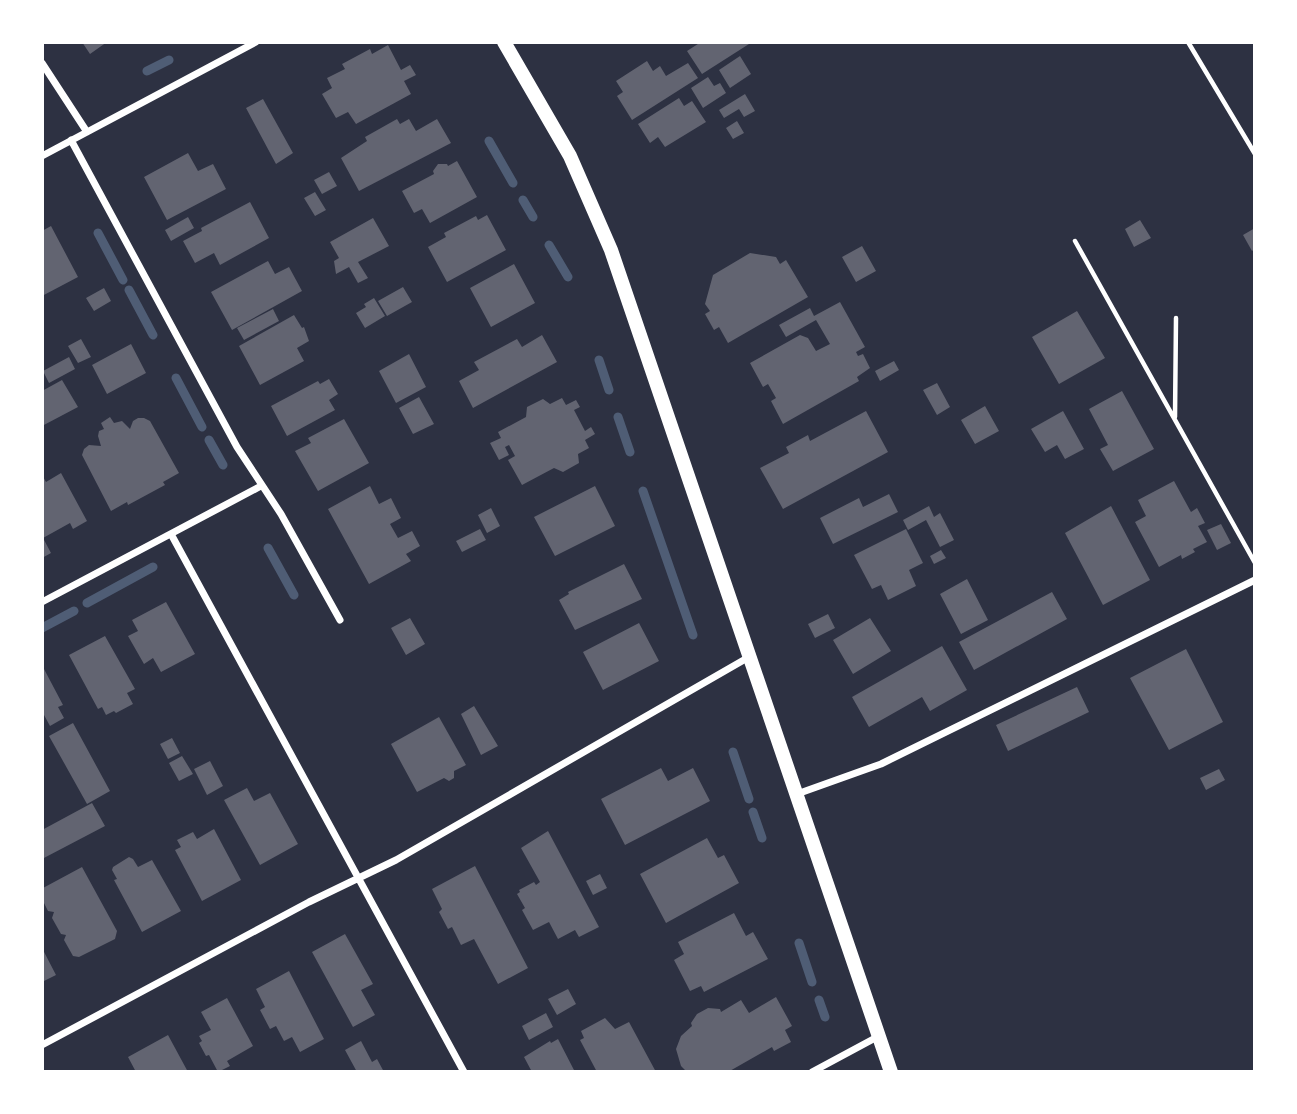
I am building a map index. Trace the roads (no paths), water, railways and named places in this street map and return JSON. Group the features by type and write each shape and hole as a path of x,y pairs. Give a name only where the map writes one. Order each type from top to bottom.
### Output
{"main road":[{"path":"504,42 570,156 607,239 891,1072"}],"street":[{"path":"42,156 256,42"},
{"path":"42,63 87,132"},
{"path":"71,141 237,447 281,514 340,620"},
{"path":"42,602 261,486"},
{"path":"172,534 464,1072"},
{"path":"796,794 881,764 1255,580"},
{"path":"42,1045 309,902 405,855 749,657"},
{"path":"812,1072 879,1036"}],"waterway":[{"path":"147,71 169,60"},
{"path":"489,141 513,183"},
{"path":"523,200 533,217"},
{"path":"98,233 123,280"},
{"path":"549,245 568,277"},
{"path":"129,290 153,335"},
{"path":"599,360 609,390"},
{"path":"176,378 202,427"},
{"path":"618,417 630,452"},
{"path":"209,440 223,465"},
{"path":"643,491 693,635"},
{"path":"268,548 294,595"},
{"path":"87,603 153,567"},
{"path":"42,628 74,611"},
{"path":"733,752 749,799"},
{"path":"753,812 762,838"},
{"path":"799,943 812,982"},
{"path":"819,1000 825,1017"}]}
